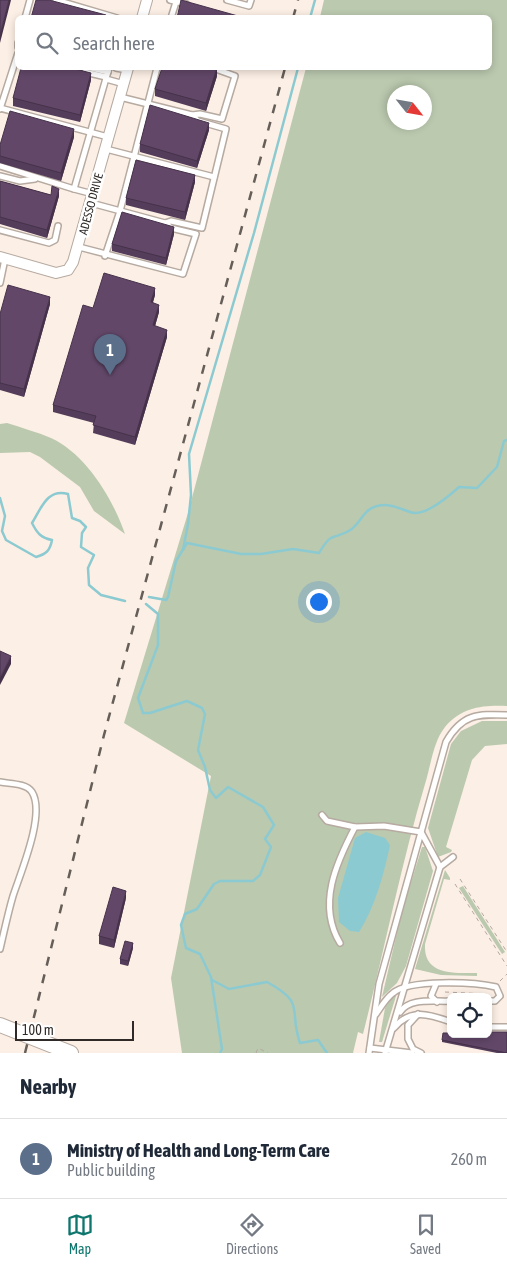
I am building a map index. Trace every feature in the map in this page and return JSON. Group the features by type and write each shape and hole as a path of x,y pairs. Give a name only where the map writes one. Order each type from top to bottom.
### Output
{"main road":[{"path":"0,1025 71,1053"}],"street":[{"path":"143,15 147,0"},
{"name":"ADESSO DRIVE","path":"2,258 56,273 63,273 73,262 79,247 128,70"}],"lane":[{"path":"26,15 30,0"},
{"path":"56,0 107,15"},
{"path":"227,0 249,6 251,0"},
{"path":"171,15 173,1 192,6"},
{"path":"15,62 0,109 109,138"},
{"path":"79,70 107,74 124,84"},
{"path":"105,256 120,211 156,70"},
{"path":"120,96 192,114 222,119 235,76 218,70"},
{"path":"74,189 107,74"},
{"path":"165,223 172,220 202,228 226,129 198,121 192,114"},
{"path":"106,149 214,177"},
{"path":"0,166 23,172 36,179 74,189 120,211 165,223 171,228 196,234 183,274 105,256 79,247"},
{"path":"0,176 20,181 36,179"},
{"path":"0,230 49,243 55,240 58,226"},
{"path":"0,283 2,258"},
{"path":"412,1053 369,1051 382,974 446,742 453,730 474,715 507,715"},
{"path":"0,782 27,787 33,793 35,808 34,832 12,898 0,949"},
{"path":"322,816 327,821 355,827 384,826 421,832"},
{"path":"340,943 333,932 328,912 329,890 355,827"},
{"path":"421,832 440,866"},
{"path":"386,1052 440,866 454,857"},
{"path":"374,1016 393,992 406,986 423,983 496,987 500,996 495,1001 492,1001"},
{"path":"436,984 431,996 436,1002"},
{"path":"396,1016 404,1006 414,1002 447,1002"},
{"path":"392,1031 400,1020 413,1014 430,1015 447,1021"},
{"path":"418,1014 408,1025 408,1039 413,1049 421,1053"},
{"path":"492,1027 507,1027"}],"path":[{"path":"460,878 507,952"},
{"path":"455,884 507,966"},
{"path":"500,981 507,974"},
{"path":"445,992 487,993"},
{"path":"256,1053 258,1048 268,1053"}],"green space":[{"path":"324,0 507,0 507,706 481,707 466,711 452,720 441,733 433,754 408,846 363,1034 358,1032 353,1053 182,1053 171,978 211,776 124,723 188,513 305,70 492,70 492,15 320,15"},
{"path":"7,423 51,438 64,445 76,455 87,466 106,492 125,534 94,511 80,487 40,457 30,452 0,453 0,424"},
{"path":"482,721 507,721 507,744 485,746 472,760 446,847 452,850 438,857 428,828 451,744 461,731"},
{"path":"422,847 425,847 433,871 406,966 397,983 382,997 402,911"},
{"path":"445,870 450,880 444,879 425,944 426,954 429,962 435,967 450,972 477,973 477,976 441,975 415,969"},
{"path":"463,886 505,952 502,954 459,888"},
{"path":"394,994 396,996 382,1042 379,1042 385,1008"}],"water":[{"path":"366,832 385,838 390,845 382,879 370,912 359,932 350,931 339,922 338,898 355,838"}],"building":[{"path":"0,0 9,0 0,35"},
{"path":"36,0 49,0 106,15 32,15"},
{"path":"181,0 234,15 178,15"},
{"path":"20,70 79,70 91,73 80,115 13,98"},
{"path":"161,70 216,70 206,103 155,89"},
{"path":"150,105 209,123 197,161 140,144"},
{"path":"10,111 74,129 61,173 0,156 0,145"},
{"path":"136,160 195,175 185,212 126,198"},
{"path":"0,181 51,195 52,186 59,189 47,230 0,217"},
{"path":"122,212 174,227 166,258 112,244"},
{"path":"104,273 155,288 151,302 159,305 153,325 167,330 135,437 93,425 96,416 53,405 83,305 93,308"},
{"path":"8,285 50,297 24,389 0,383 0,314"},
{"path":"0,651 11,656 0,678"},
{"path":"113,887 126,891 114,940 99,936"},
{"path":"125,941 133,943 128,961 120,959"},
{"path":"492,1032 507,1032 507,1053 442,1040 443,1033 447,1033 447,1038 492,1038"}],"waterway":[{"path":"311,15 315,0"},
{"path":"183,550 191,495 189,454 254,233 297,70"},
{"path":"149,597 166,600 176,561 187,543 241,554 261,554 293,549 319,553 329,539 350,531 373,507 386,505 410,512 422,512 436,505 459,487 477,488 497,467 504,441 507,440"},
{"path":"0,498 5,516 2,531 6,540 36,557 47,552 52,540 40,534 32,523 50,497 55,494 68,494 72,518 80,521 86,527 82,533 81,547 94,555 88,568 89,585 101,595 125,601"},
{"path":"146,604 158,614 158,645 138,698 143,713 150,713 187,701 202,708 205,714 198,750 205,767 210,790 216,798 228,787 263,807 274,825 265,839 271,847 260,875 253,881 220,881 214,884 197,909 185,914 181,925 186,948 200,954 211,977 222,1049 220,1053"},
{"path":"212,980 229,989 267,982 287,996 292,1002 300,1043 318,1040 327,1053"}],"railway":[{"path":"294,15 298,0"},
{"path":"25,1053 104,735 284,70"}],"place":[{"name":"Ministry of Health and Long-Term Care","path":"110,375"}]}
